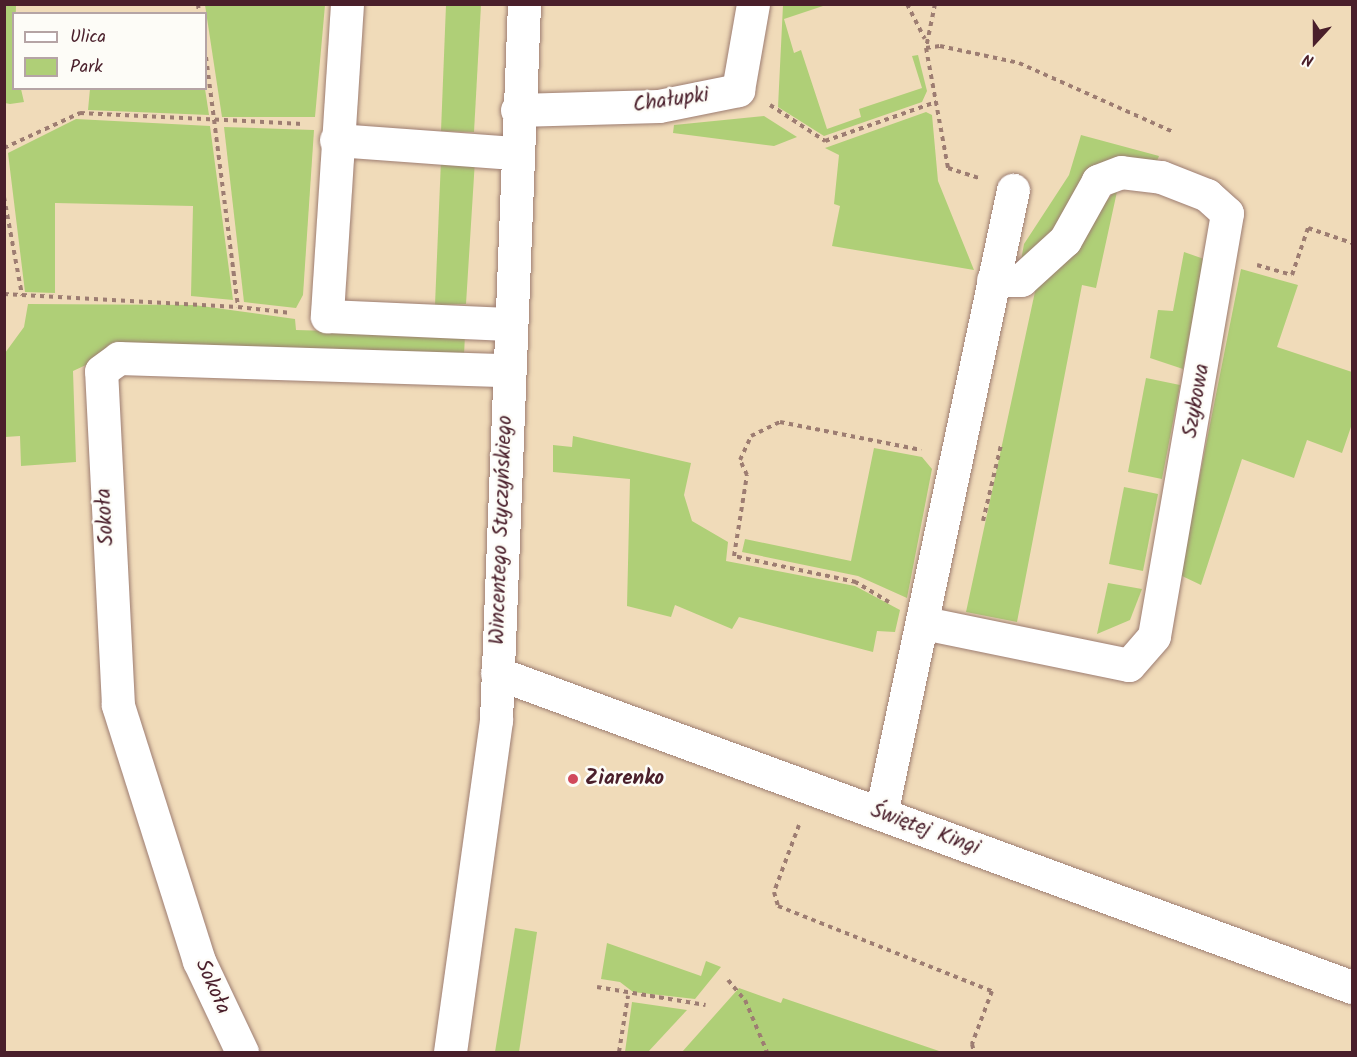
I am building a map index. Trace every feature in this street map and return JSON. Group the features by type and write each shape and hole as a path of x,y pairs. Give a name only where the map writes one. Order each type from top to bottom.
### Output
{"street":[{"path":"347,4 336,140 327,316 509,324"},
{"name":"Wincentego Styczyńskiego","path":"450,1053 491,762 497,673 515,153 524,4"},
{"name":"Chałupki","path":"517,110 659,106 738,90 753,4"},
{"path":"336,140 515,153"},
{"name":"Szybowa","path":"912,614 1129,665 1154,636 1227,213 1207,195 1171,181 1121,172 1098,182 1065,240 1020,280 993,280"},
{"path":"881,814 912,614 1013,190"},
{"name":"Sokoła","path":"242,1053 199,961 118,705 101,371 119,358 507,370"},
{"name":"Świętej Kingi","path":"497,673 1353,987"}],"path":[{"path":"907,4 925,40 948,168 1013,190"},
{"path":"925,40 935,4"},
{"path":"926,48 940,46 1019,63 1173,132"},
{"path":"207,64 238,307"},
{"path":"770,105 825,141 936,102"},
{"path":"4,148 80,113 301,124"},
{"path":"4,197 22,295"},
{"path":"1250,263 1292,275 1308,228 1353,243"},
{"path":"4,294 238,307 327,316"},
{"path":"912,614 855,582 735,556 747,475 740,460 752,436 780,422 924,450 931,457"},
{"path":"802,818 774,892 778,906 992,991 972,1044 975,1053"},
{"path":"729,980 745,1000 767,1053"},
{"path":"597,987 628,996 706,1005"},
{"path":"619,1053 628,996"}],"green space":[{"path":"4,5 16,5 16,12 12,12 12,90 21,90 24,102 5,103"},
{"path":"205,5 325,5 315,117 222,117"},
{"path":"446,5 481,5 474,132 441,131"},
{"path":"783,5 826,5 784,19 794,53 801,50 827,129 861,117 859,109 922,88 912,56 918,55 927,91 922,102 824,136 778,107"},
{"path":"90,90 205,90 209,115 88,110"},
{"path":"926,112 932,115 938,181 974,270 832,246 840,206 834,204 839,155 825,148"},
{"path":"764,116 797,137 774,146 673,133 674,125"},
{"path":"76,119 210,126 233,300 191,296 193,206 55,203 55,293 25,292 8,153"},
{"path":"224,127 314,130 303,295 296,308 244,302"},
{"path":"1081,135 1159,156 1153,171 1120,166 1020,266 1024,244 1069,175"},
{"path":"441,160 475,160 466,304 435,305"},
{"path":"1118,187 1096,288 1082,285 1017,622 966,612 1036,287"},
{"path":"1184,252 1204,259 1183,369 1150,358 1158,310 1173,311"},
{"path":"1241,269 1298,285 1277,347 1352,372 1352,424 1342,453 1307,440 1294,478 1242,459 1201,585 1180,575"},
{"path":"28,304 194,305 295,319 296,330 465,335 464,355 129,345 73,371 76,462 21,466 20,436 5,437 5,353 24,327"},
{"path":"1146,378 1180,385 1162,479 1128,472"},
{"path":"573,436 691,463 684,495 692,521 728,542 726,561 855,586 900,610 895,632 877,631 873,652 739,617 732,629 675,605 671,617 627,606 630,479 553,472 553,445 572,447"},
{"path":"874,448 922,457 932,469 907,598 858,576 742,552 745,539 851,561"},
{"path":"1124,487 1158,494 1143,571 1109,564"},
{"path":"1108,583 1142,589 1130,620 1097,634"},
{"path":"515,928 537,932 519,1052 495,1052"},
{"path":"607,943 701,976 706,961 721,967 695,999 633,992 620,982 601,979"},
{"path":"739,988 781,1003 783,998 942,1052 682,1052"},
{"path":"632,1002 687,1010 648,1052 625,1052"}],"place":[{"name":"Ziarenko","path":"573,779"}]}
